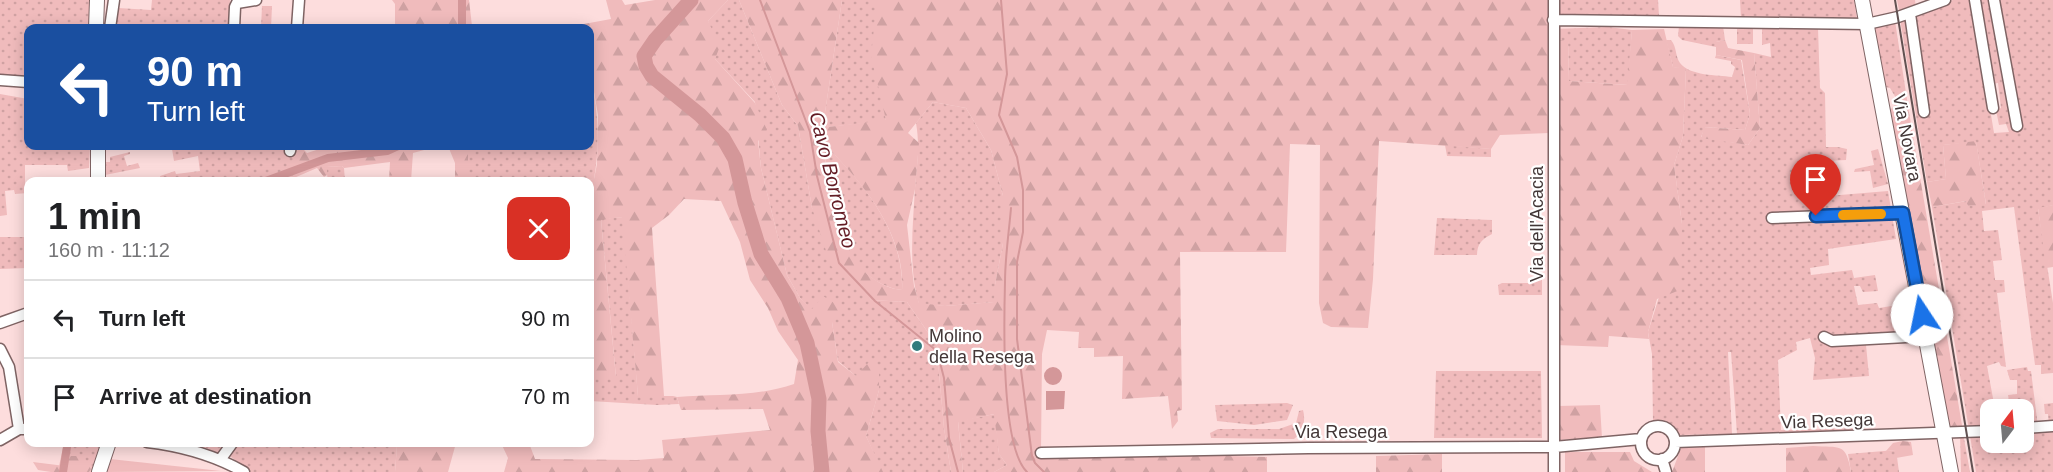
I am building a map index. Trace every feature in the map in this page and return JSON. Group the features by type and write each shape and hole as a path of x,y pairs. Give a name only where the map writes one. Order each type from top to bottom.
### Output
{"main road":[{"path":"96,24 97,0"},
{"name":"Via Novara","path":"1862,0 1951,472"},
{"path":"98,150 98,177"},
{"path":"99,472 107,447"}],"street":[{"path":"111,24 114,0"},
{"path":"234,24 234,3 256,0"},
{"path":"297,24 299,0"},
{"name":"Via dell'Acacia","path":"1554,0 1554,472"},
{"path":"1553,21 1867,24 1910,14 1945,0"},
{"path":"1975,0 1993,108"},
{"path":"1995,0 2018,126"},
{"path":"96,24 112,13"},
{"path":"1910,14 1924,112"},
{"path":"0,80 24,82"},
{"path":"1772,218 1903,213"},
{"path":"0,322 24,315"},
{"path":"1824,337 1832,341 1925,336"},
{"path":"0,349 7,361 24,429 0,440"},
{"path":"1662,426 1671,432 1675,442 1673,451 1662,459 1652,459 1644,453 1641,439 1651,427 1662,426"},
{"path":"2034,427 2053,426"},
{"name":"Via Resega","path":"1675,442 1980,432"},
{"name":"Via Resega","path":"1041,453 1308,448 1554,447 1641,439"},
{"path":"180,447 220,460 244,472"},
{"path":"220,460 229,447"},
{"path":"1662,459 1666,472"}],"green space":[{"path":"0,0 94,0 93,24 24,24 24,78 0,76"},
{"path":"152,0 230,0 229,24 116,24 118,8 151,10"},
{"path":"392,0 469,0 472,24 395,24 395,4"},
{"path":"606,0 622,0 625,5 655,0 728,0 708,21 720,46 715,59 755,103 767,130 758,141 761,168 787,275 800,298 812,309 823,296 841,307 832,322 838,362 856,376 871,360 879,366 879,390 866,436 883,472 504,472 508,458 503,447 530,447 535,459 637,460 664,458 662,440 770,430 763,409 681,410 677,397 751,393 794,384 798,360 778,331 768,308 750,280 740,242 721,201 684,199 652,228 664,396 638,396 622,217 601,220 616,378 594,377 594,179 597,164 598,115 594,92 594,24 584,24 611,19"},
{"path":"728,0 739,0 782,105 798,126 812,208 871,300 907,302 940,350 938,361 944,428 951,472 882,472 866,436 879,390 857,377 838,361 832,322 812,310 800,298 787,275 761,168 755,102 715,59 708,21"},
{"path":"739,0 842,0 824,119 828,127 886,120 871,56 877,0 1551,0 1549,133 1500,135 1491,149 1379,141 1373,279 1368,328 1331,327 1323,323 1319,303 1320,145 1290,144 1286,252 1180,252 1182,410 1177,411 1178,421 1172,429 1168,396 1122,399 1123,356 1094,357 1094,348 1078,348 1079,332 1047,330 1042,354 1041,451 1267,457 1267,472 994,472 1007,465 999,454 994,414 958,422 963,472 951,472 944,428 938,361 940,350 907,302 871,300 831,266 812,208 798,126 782,105","holes":["933,102 966,108 991,150 1003,196 1003,243 994,302 945,306 919,303 914,286 907,225 915,189 919,143 908,133","830,150 857,180 881,213 897,250 902,290 880,283 865,272 853,258 840,225 823,153"]},
{"path":"842,0 877,0 886,121 828,127 824,119"},
{"path":"1554,0 1658,0 1659,16 1553,17"},
{"path":"1740,0 1854,0 1857,21 1741,19"},
{"path":"1897,0 1915,0 1916,9 1900,15"},
{"path":"1953,0 1972,0 1994,133 2009,132 2006,124 1999,125 1996,110 2001,108 1998,83 1991,84 1977,0 1992,0 2015,130 2022,130 1997,0 2053,0 2053,205 2038,209 2053,303 2053,373 2041,374 2041,365 2035,365 2014,207 1982,211 1984,231 1998,230 2002,260 1993,261 1995,280 2004,280 2005,292 1997,293 2006,367 2001,366 1999,362 1987,366 1993,399 1980,399 1980,453 2034,453 2034,399 2009,399 2008,395 2017,394 2017,380 2010,380 2007,370 2027,367 2028,371 2031,371 2038,427 2049,426 2044,404 2053,403 2053,472 1976,472 1932,207 1967,201 1968,206 1986,204 1976,142 1943,145 1946,179 1927,182 1900,19"},
{"path":"262,6 272,6 271,24 261,24"},
{"path":"1895,21 1908,106 1900,108 1887,120 1887,113 1897,103 1890,88 1881,86 1872,39 1877,39 1873,33 1873,26"},
{"path":"1679,26 1723,26 1725,40 1716,42 1716,47 1682,40 1678,36"},
{"path":"1762,26 1818,28 1820,88 1825,93 1826,147 1847,149 1846,160 1826,161 1828,196 1888,191 1896,239 1828,249 1829,265 1810,268 1811,275 1852,270 1854,278 1875,275 1878,291 1863,292 1860,286 1854,286 1858,305 1877,303 1879,308 1910,303 1915,334 1913,342 1866,345 1869,376 1813,380 1815,358 1810,338 1796,342 1797,350 1778,360 1781,430 1864,428 1862,433 1781,436 1777,433 1737,434 1731,352 1728,352 1732,434 1677,435 1665,424 1653,422 1652,354 1648,332 1682,224 1674,165 1683,136 1686,69 1673,67 1666,40 1671,40 1673,43 1680,63 1697,73 1732,77 1735,67 1731,61 1715,58 1716,55 1741,60 1750,114 1745,130 1705,127 1701,137 1748,145 1760,128 1754,53 1771,57 1770,43 1762,45"},
{"path":"1608,27 1632,30 1628,85 1569,81 1568,40 1553,40 1553,29"},
{"path":"1664,29 1673,67 1686,68 1683,136 1674,165 1682,224 1680,290 1657,299 1648,332 1649,339 1609,336 1608,347 1556,345 1558,40 1568,40 1569,81 1627,85 1632,30"},
{"path":"1737,29 1753,29 1753,44 1737,44"},
{"path":"1725,40 1728,48 1754,53 1760,128 1748,145 1701,138 1704,127 1745,130 1750,114 1742,60 1716,55 1716,42"},
{"path":"594,91 597,150 594,179 594,177 468,177 468,150 594,150"},
{"path":"0,94 24,98 24,150 90,150 89,168 68,171 67,165 25,165 24,193 15,194 14,190 5,191 7,215 0,216"},
{"path":"933,102 966,108 991,150 1003,196 1003,243 995,285 995,302 945,306 919,304 913,275 912,246 918,155 916,123"},
{"path":"1908,106 1963,431 1949,427 1887,120 1900,108"},
{"path":"1976,141 1986,205 1968,206 1966,201 1932,207 1927,182 1946,179 1943,145"},
{"path":"1445,145 1491,149 1491,157 1447,156"},
{"path":"1878,149 1888,184 1873,188 1870,171 1854,172 1855,169 1874,165 1871,151"},
{"path":"172,150 286,150 286,152 295,150 295,168 268,177 160,177 175,171 176,174 200,171 198,156 174,161"},
{"path":"304,150 307,153 316,150 424,150 413,153 411,177 389,177 390,162 344,168 342,166 327,167 327,175 324,177 317,168 296,177 270,177 294,168 294,151"},
{"path":"450,150 468,150 468,177 455,177 455,163"},
{"path":"830,150 870,196 881,213 897,250 902,290 878,282 858,266 848,252 843,241 823,153"},
{"path":"130,152 124,156 127,166 138,163 140,168 105,175 106,162 110,162 110,157"},
{"path":"342,166 345,177 327,177 326,167"},
{"path":"2053,205 2053,267 2046,268 2038,208"},
{"path":"623,217 638,396 673,396 677,397 679,404 594,401 594,330 616,377 601,219"},
{"path":"1437,218 1492,220 1492,234 1481,242 1477,255 1434,255"},
{"path":"0,237 24,237 24,268 0,269"},
{"path":"1542,277 1542,295 1499,295 1498,285 1502,283 1531,283 1532,278"},
{"path":"1436,371 1541,371 1542,438 1434,438"},
{"path":"1287,403 1293,405 1287,420 1254,425 1217,421 1215,405"},
{"path":"1600,405 1602,438 1559,440 1558,406"},
{"path":"1303,410 1303,426 1294,439 1211,438 1210,433 1218,429 1279,429 1296,423 1299,411"},
{"path":"995,414 999,454 1007,465 994,472 963,472 958,421"},
{"path":"1960,433 1963,433 1970,472 1961,472"},
{"path":"1911,442 1913,455 1896,458 1896,450 1886,451 1893,443"},
{"path":"1813,446 1840,448 1847,456 1851,472 1786,472 1786,448"},
{"path":"63,447 100,447 91,472 89,472 91,468 59,466"},
{"path":"194,447 225,447 219,454 197,450"},
{"path":"236,447 397,447 395,472 250,472 230,456"},
{"path":"397,447 455,447 448,472 395,472"},
{"path":"1705,447 1705,472 1672,472 1681,448"},
{"path":"1896,450 1899,472 1851,472 1848,454"},
{"path":"1565,452 1630,452 1634,461 1652,472 1565,472"},
{"path":"1442,454 1442,472 1376,472 1376,456"},
{"path":"68,456 83,456 91,469 89,472 51,472 38,470 33,462 65,466"},
{"path":"110,459 221,471 105,472"}],"shaded area":[{"path":"1053,367 1059,370 1062,376 1059,382 1053,385 1047,382 1044,376 1047,370"},
{"path":"1046,391 1065,391 1064,409 1046,410"}],"waterway":[{"path":"462,0 462,24"},
{"path":"691,0 655,40 644,56 646,66 652,76 700,115 723,138 735,159 745,203 761,254 788,298 807,343 819,399 818,431 822,472"},
{"name":"Cavo Borromeo","path":"760,0 810,132 817,176 839,263 875,301 937,351 944,378 949,438 958,472"},
{"path":"1001,0 1007,74 999,115 1017,157 1023,190 1023,232 1017,262 1017,339 1032,456 1044,472"},
{"path":"277,177 328,158 389,150"},
{"path":"1011,208 1005,273 1006,382 1012,437 1019,458 1027,472"},
{"path":"63,472 67,447"}],"railway":[{"path":"1895,0 1973,472"}],"slow traffic":[{"path":"1843,215 1881,214"}],"place":[{"name":"Molino della Resega","path":"917,346"}],"route":[{"path":"1816,216 1903,213 1922,315"}]}
